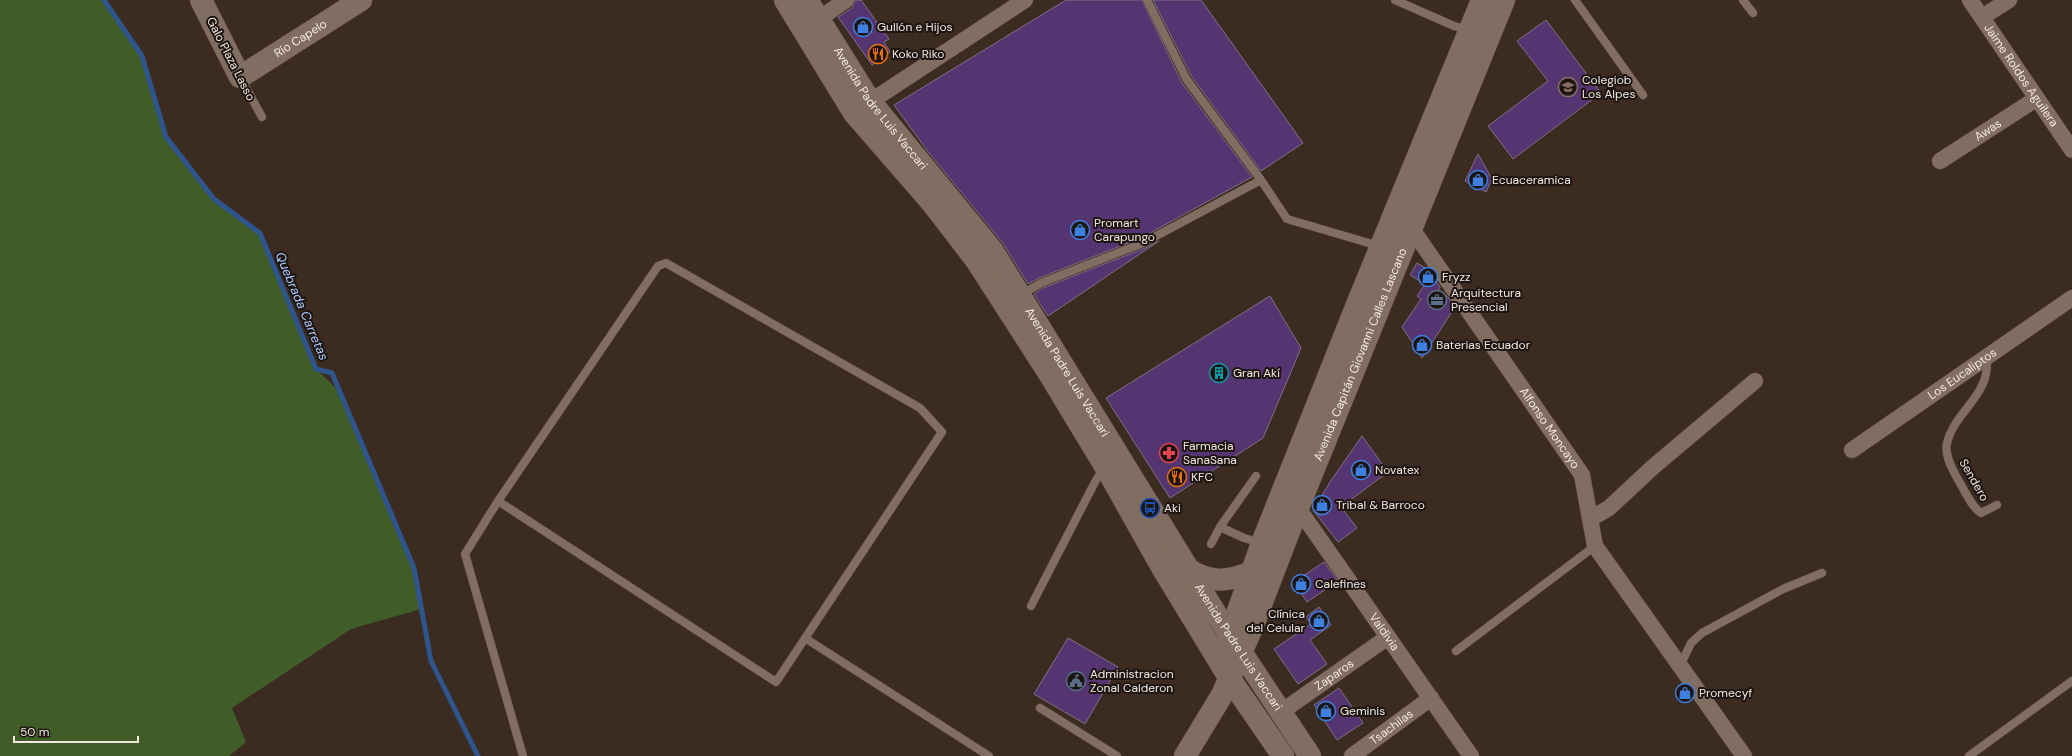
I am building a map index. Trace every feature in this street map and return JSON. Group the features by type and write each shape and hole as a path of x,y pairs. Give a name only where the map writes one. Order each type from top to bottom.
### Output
{"main road":[{"name":"Galo Plaza Lasso","path":"201,0 240,77"},
{"name":"Río Capelo","path":"240,77 361,0"},
{"name":"Avenida Padre Luis Vaccari","path":"785,0 933,204 976,260 1050,375 1105,466 1163,569 1225,672 1283,756"},
{"name":"Avenida Padre Luis Vaccari","path":"807,0 819,19 862,107 992,250 1229,634 1310,756"},
{"name":"Avenida Capitán Giovanni Calles Lascano","path":"1185,756 1214,707 1225,672 1229,634 1251,572 1380,246 1482,0"},
{"name":"Avenida Capitán Giovanni Calles Lascano","path":"1225,672 1242,654 1298,508 1504,0"},
{"path":"1189,570 1200,577 1222,581 1237,578 1251,572"}],"street":[{"path":"819,19 846,0"},
{"path":"862,107 1005,5 1025,0"},
{"name":"Jaime Roldos Aguilera","path":"1970,0 2072,150"},
{"path":"1982,17 2009,0"},
{"name":"Awas","path":"1940,161 2036,99"},
{"name":"Alfonso Moncayo","path":"1412,228 1582,475 1595,546 1744,756"},
{"name":"Los Eucaliptos","path":"1852,450 1986,356 2070,305"},
{"path":"1590,519 1609,508 1653,467 1756,381"},
{"name":"Valdivia","path":"1298,508 1471,756"},
{"name":"Zaparos","path":"1281,712 1388,637"},
{"name":"Tsachilas","path":"1352,756 1431,698"}],"lane":[{"path":"1147,0 1187,80 1261,180 1287,219 1380,246"},
{"path":"1395,0 1469,31"},
{"path":"1575,0 1643,95"},
{"path":"1744,0 1753,13"},
{"name":"Galo Plaza Lasso","path":"240,77 262,117"},
{"path":"1021,295 1041,283 1144,243 1261,180"},
{"path":"498,501 776,682 942,432 920,408 666,263 658,266 498,501 465,554 523,756"},
{"name":"Sendero","path":"1986,356 1988,363 1984,384 1952,431 1947,444 1947,453 1954,472 1975,508 1980,513 1997,505"},
{"path":"1031,606 1095,482 1105,466"},
{"path":"1210,544 1220,527 1256,476"},
{"path":"1220,527 1244,538 1262,543"},
{"path":"1456,651 1595,546"},
{"path":"1680,666 1691,643 1702,633 1783,589 1822,573"},
{"path":"805,638 989,756"},
{"path":"1969,756 2072,681"},
{"path":"1040,708 1117,756"}],"green space":[{"path":"0,0 104,0 142,56 166,137 214,199 260,233 316,369 341,393 414,568 421,609 351,629 232,708 246,742 229,756 0,756"}],"building":[{"path":"855,0 861,0 889,39 884,42 890,52 872,65 838,17 852,8"},
{"name":"Promart Carapungo","path":"1066,0 1142,0 1182,83 1252,177 1141,238 1039,278 1028,284 1002,242 929,153 894,105"},
{"path":"1153,0 1201,0 1303,143 1261,171 1192,77"},
{"name":"Colegiob Los Alpes","path":"1546,20 1601,93 1513,159 1488,126 1548,81 1517,41"},
{"name":"Ecuaceramica","path":"1478,154 1492,179 1486,192 1465,181"},
{"path":"1159,241 1048,316 1034,294 1043,288 1145,248"},
{"path":"1417,263 1429,270 1440,287 1438,291 1448,297 1455,307 1422,358 1402,327 1421,299 1417,296 1425,284 1410,275"},
{"name":"Gran Akí","path":"1270,296 1301,348 1263,438 1170,498 1106,398"},
{"path":"1362,436 1388,472 1341,507 1357,528 1338,542 1313,510 1330,482"},
{"path":"1324,562 1338,581 1307,602 1294,582"},
{"path":"1319,607 1331,625 1310,640 1327,664 1298,684 1274,649 1311,624 1306,617"},
{"name":"Administracion Zonal Calderon","path":"1068,638 1118,667 1085,724 1034,694"},
{"path":"1339,688 1363,723 1337,740 1314,705"}],"waterway":[{"name":"Quebrada Carretas","path":"104,0 142,56 166,137 214,199 260,233 316,369 332,373 414,568 431,661 478,756"}],"place":[{"name":"Gullón e Hijos","path":"863,27"},
{"name":"Koko Riko","path":"878,54"},
{"name":"Colegiob Los Alpes","path":"1568,87"},
{"name":"Ecuaceramica","path":"1478,180"},
{"name":"Promart Carapungo","path":"1080,230"},
{"name":"Fryzz","path":"1428,277"},
{"name":"Arquitectura Presencial","path":"1437,300"},
{"name":"Baterias Ecuador","path":"1422,345"},
{"name":"Gran Akí","path":"1219,373"},
{"name":"Farmacia SanaSana","path":"1169,453"},
{"name":"Novatex","path":"1361,470"},
{"name":"KFC","path":"1177,477"},
{"name":"Tribal & Barroco","path":"1322,505"},
{"name":"Aki","path":"1150,508"},
{"name":"Calefines","path":"1301,584"},
{"name":"Clínica del Celular","path":"1319,621"},
{"name":"Administracion Zonal Calderon","path":"1076,681"},
{"name":"Promecyf","path":"1685,693"},
{"name":"Geminis","path":"1326,711"}]}
